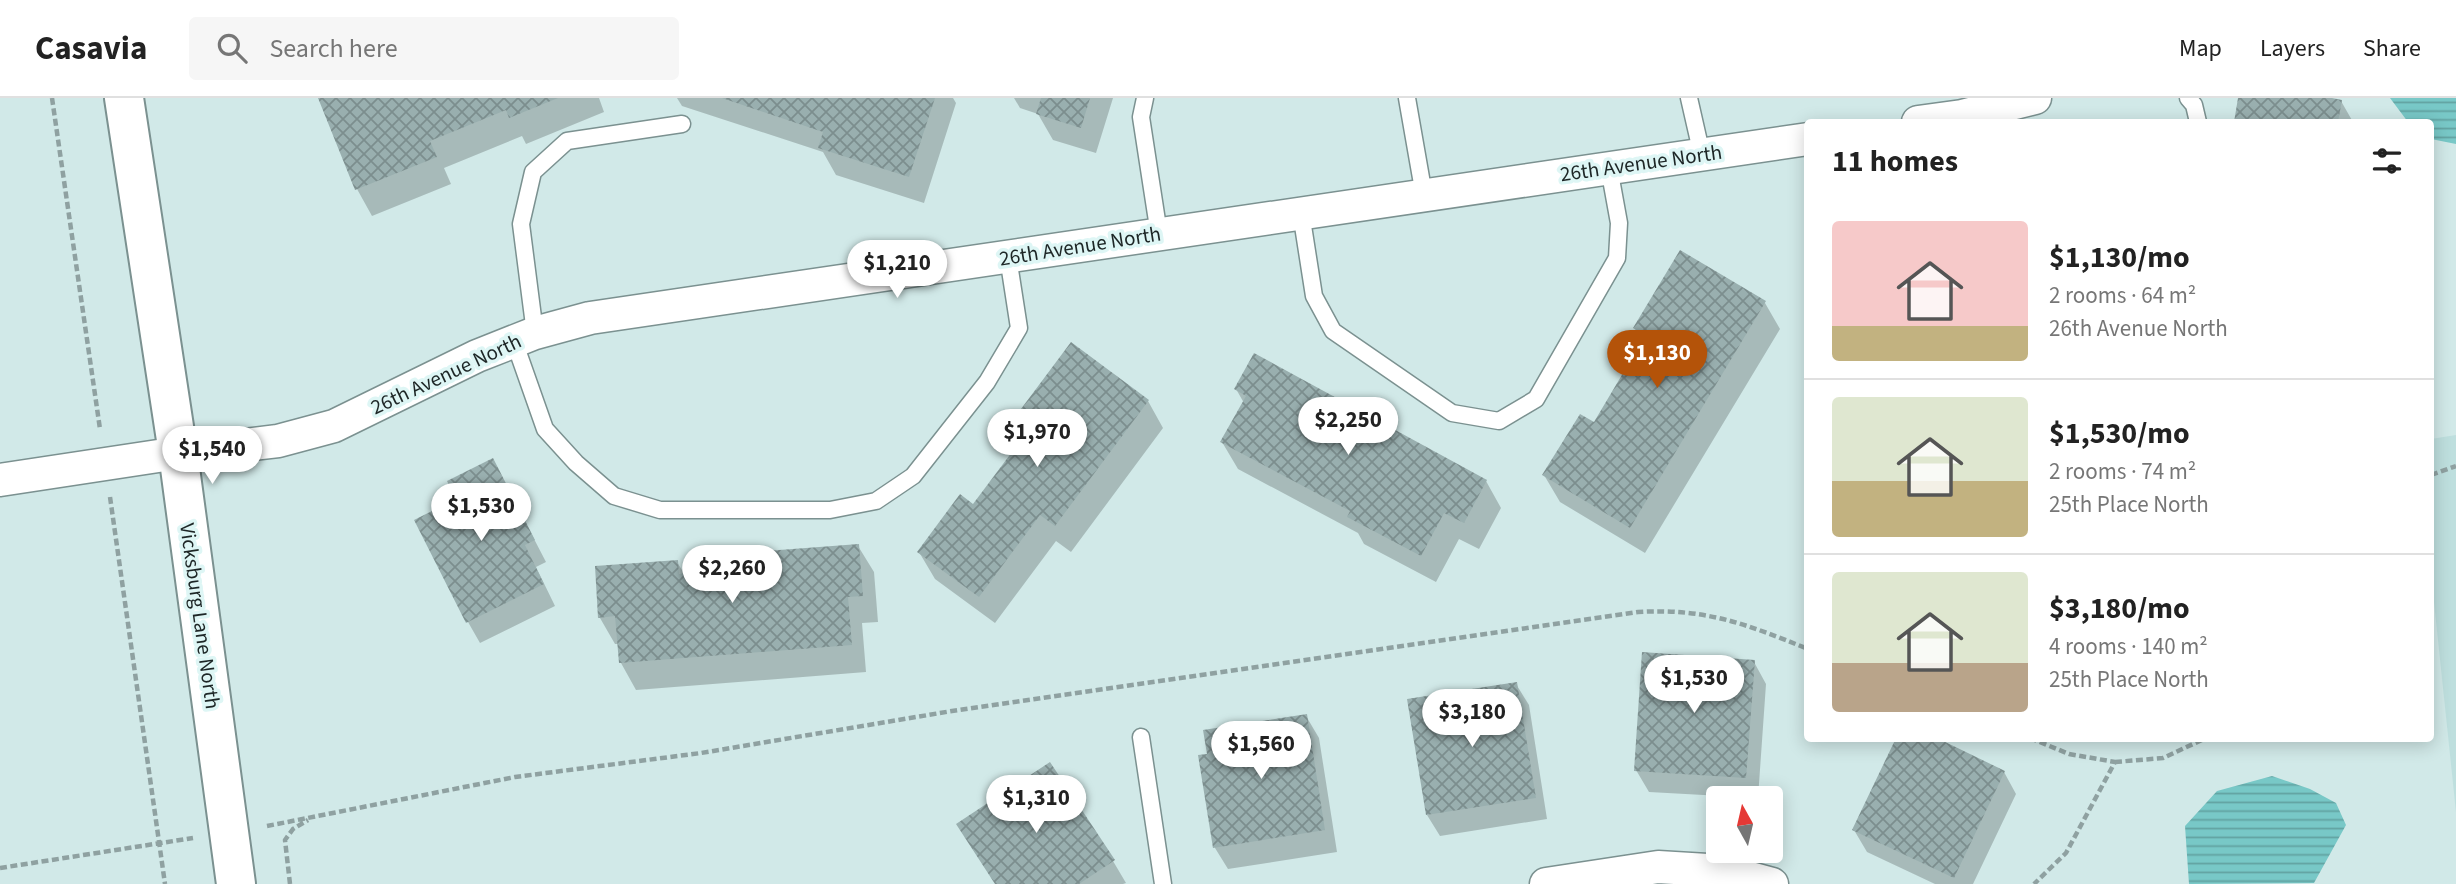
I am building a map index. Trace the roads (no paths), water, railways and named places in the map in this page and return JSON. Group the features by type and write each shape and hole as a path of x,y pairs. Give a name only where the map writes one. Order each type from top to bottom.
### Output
{"main road":[{"name":"Vicksburg Lane North","path":"124,98 178,453 236,884"}],"street":[{"path":"1943,119 2035,98"},
{"name":"26th Avenue North","path":"0,481 178,453 278,441 334,426 477,356 524,337 590,318 1804,140"},
{"path":"1546,884 1658,867 1724,871 1772,884"}],"lane":[{"path":"1145,98 1141,117 1159,234"},
{"path":"1407,98 1424,195"},
{"path":"1689,98 1702,155"},
{"path":"2188,98 2194,106 2197,119"},
{"path":"682,124 567,141 533,172 521,225 524,337 545,429 576,463 614,496 660,510 830,510 876,500 913,477 987,382 1019,328 1008,257"},
{"path":"1301,214 1314,296 1333,331 1452,413 1499,421 1536,399 1617,257 1619,223 1609,168"},
{"path":"1141,737 1163,884"}],"water":[{"path":"2390,98 2456,98 2456,144 2434,140 2434,119 2406,119"},
{"path":"2272,776 2310,789 2336,803 2346,825 2314,883 2189,884 2185,826 2217,791"}]}
